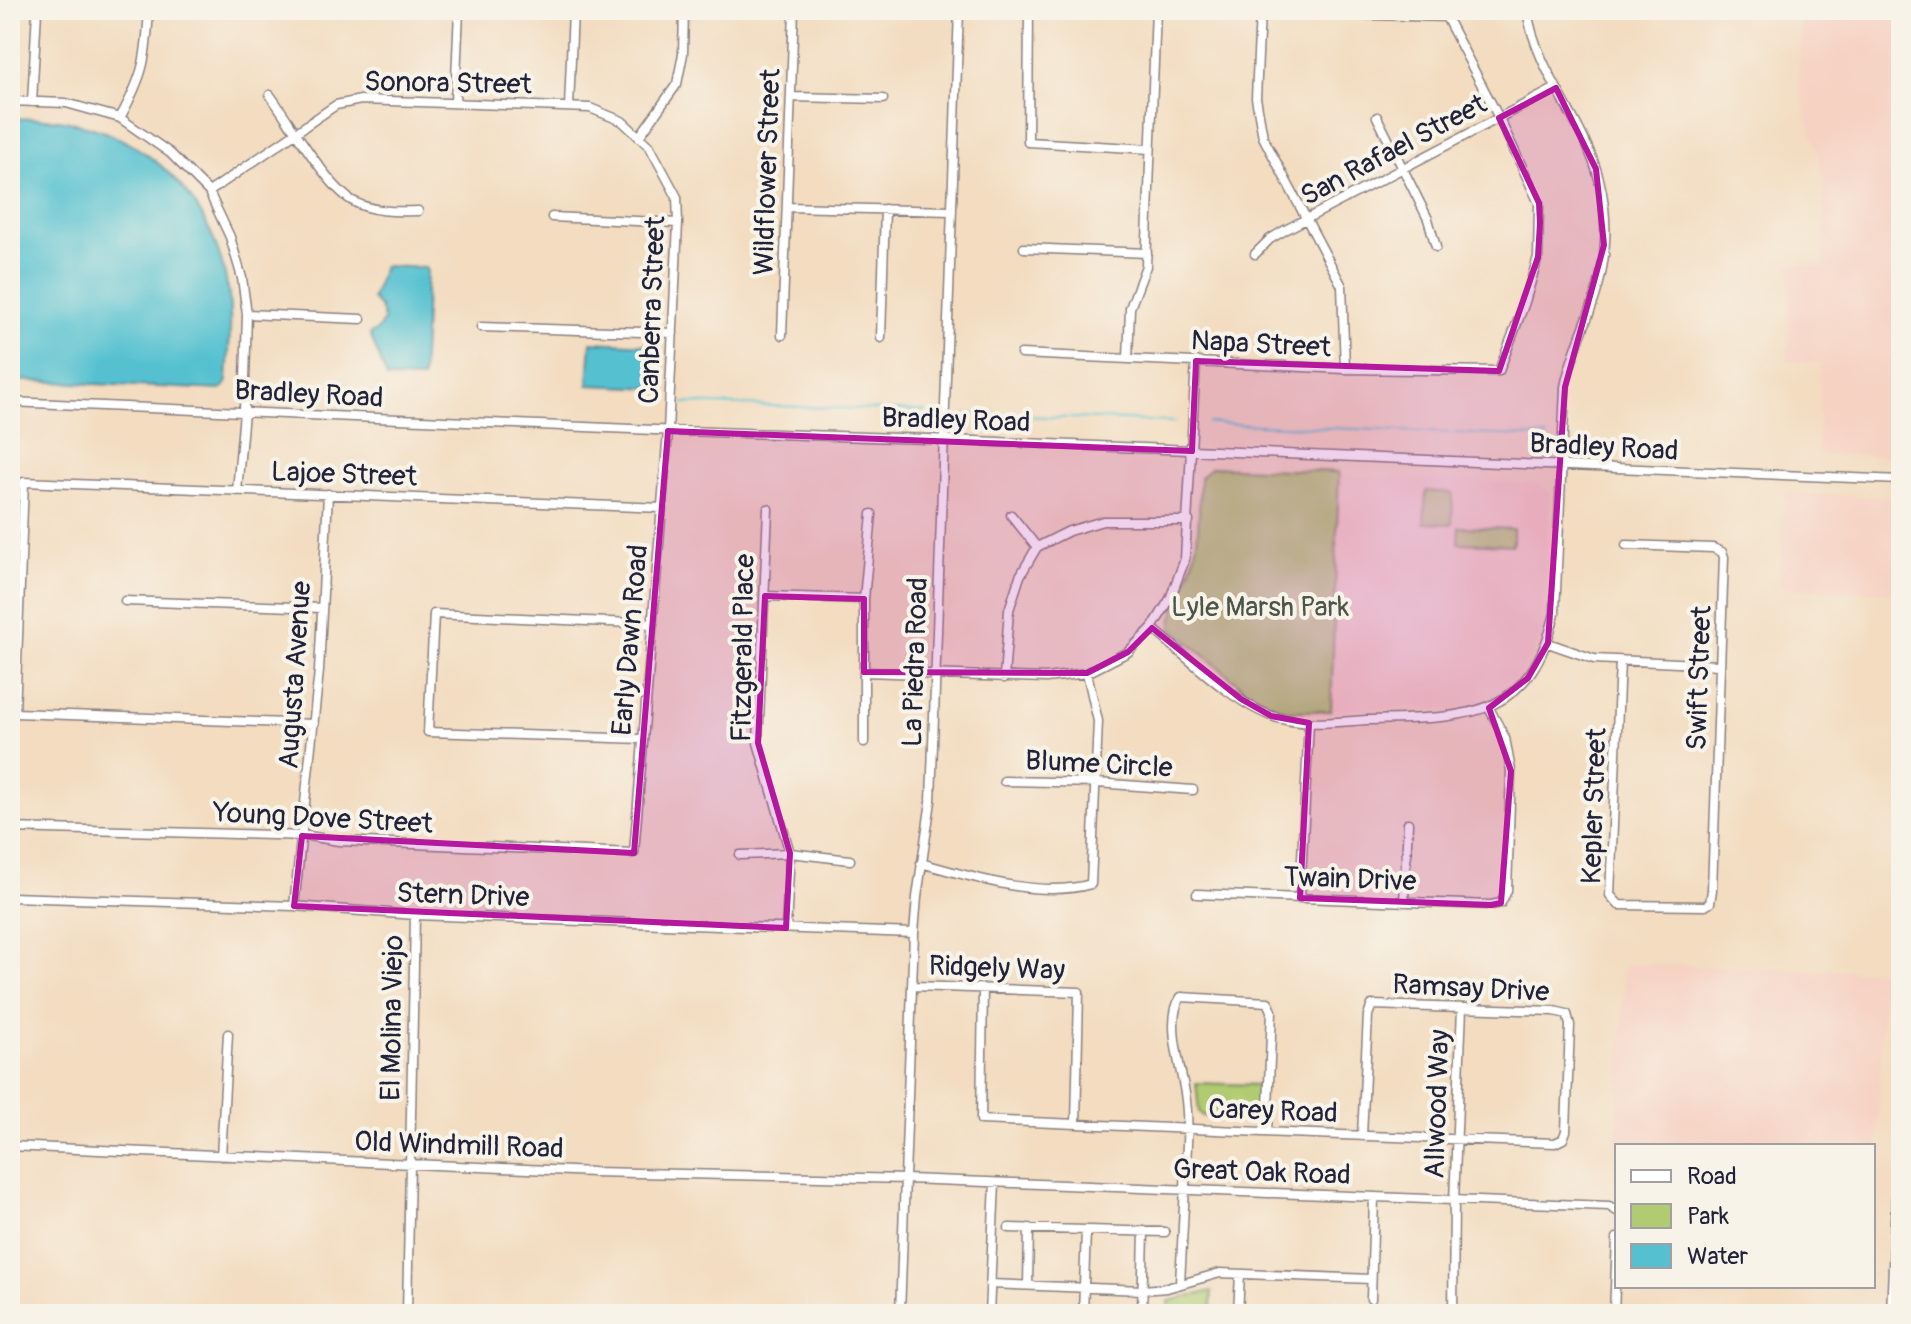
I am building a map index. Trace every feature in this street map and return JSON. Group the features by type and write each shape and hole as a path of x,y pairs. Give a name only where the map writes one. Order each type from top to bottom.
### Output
{"main road":[{"path":"1892,1314 1901,1104"}],"street":[{"path":"32,102 37,10"},
{"path":"120,118 143,69 149,10"},
{"path":"455,102 459,10"},
{"path":"569,107 573,10"},
{"path":"639,137 677,84 683,54 684,10"},
{"name":"Wildflower Street","path":"782,335 794,10"},
{"name":"La Piedra Road","path":"900,1314 914,933 931,801 959,10"},
{"path":"1029,10 1028,142 1150,149"},
{"path":"1128,359 1130,308 1146,266 1156,10"},
{"path":"1152,628 1241,699 1271,716 1309,723 1454,717 1489,708 1528,678 1548,643 1555,613 1568,372 1599,284 1605,231 1603,199 1596,169 1536,46 1527,10"},
{"path":"1345,369 1342,286 1263,137 1256,98 1260,12 1446,17 1499,118"},
{"name":"San Rafael Street","path":"1255,254 1270,239 1308,218 1556,88"},
{"path":"270,95 328,179 351,200 388,212 418,211"},
{"path":"791,97 883,99"},
{"name":"Sonora Street","path":"209,192 336,105 361,100 569,107"},
{"path":"10,101 66,103 120,118 170,153 209,192 230,237 242,278 247,314 244,412 237,491"},
{"name":"Canberra Street","path":"569,107 590,108 622,121 650,147 677,197 668,431"},
{"path":"1377,117 1428,219 1436,247"},
{"name":"Napa Street","path":"1021,354 1345,369 1499,371 1538,257 1540,223 1539,203 1499,118"},
{"path":"787,207 952,211"},
{"path":"881,338 885,209"},
{"path":"552,217 678,223"},
{"path":"1024,248 1147,253"},
{"path":"247,314 361,319"},
{"path":"481,327 673,333"},
{"path":"864,672 1046,678 1087,673 1128,652 1152,628 1170,599 1185,559 1196,361"},
{"name":"Bradley Road","path":"10,402 1901,480"},
{"name":"Early Dawn Road","path":"634,853 668,431"},
{"name":"Lajoe Street","path":"13,646 24,482 662,508"},
{"name":"Augusta Avenue","path":"294,906 314,724 328,494"},
{"name":"Fitzgerald Place","path":"768,509 758,743 790,853 786,928"},
{"path":"864,742 864,599 872,514"},
{"path":"1011,515 1037,547"},
{"path":"1004,678 1009,610 1020,576 1037,547 1069,531 1103,521 1189,521"},
{"name":"Swift Street","path":"1626,545 1713,548 1722,552 1725,564 1710,903"},
{"path":"765,596 864,599"},
{"path":"125,601 322,608"},
{"path":"643,739 428,732 434,614 653,624"},
{"path":"1548,643 1594,659 1719,665"},
{"path":"13,646 15,713 314,724"},
{"name":"Kepler Street","path":"1620,661 1610,895 1619,905 1700,907 1710,903"},
{"path":"921,863 991,882 1024,887 1080,887 1091,884 1098,721 1087,673"},
{"name":"Twain Drive","path":"1197,894 1501,903 1507,891 1511,771 1505,738 1489,708"},
{"path":"1300,898 1309,723"},
{"name":"Blume Circle","path":"1004,781 1097,783 1193,790"},
{"path":"1404,902 1408,823"},
{"name":"Young Dove Street","path":"10,828 302,836 339,841 634,853"},
{"path":"740,855 790,853 850,860"},
{"name":"Stern Drive","path":"10,897 914,933"},
{"name":"El Molina Viejo","path":"407,1314 415,915"},
{"name":"Ridgely Way","path":"914,986 1079,992 1076,1124"},
{"name":"Carey Road","path":"983,989 981,1120 1456,1140 1555,1143 1563,1139"},
{"path":"1180,1284 1187,1129 1186,1096 1175,1030 1176,1006 1181,997 1268,1002 1272,1011 1267,1132"},
{"name":"Ramsay Drive","path":"1362,1136 1368,1015 1372,1005 1567,1014 1570,1025 1563,1139"},
{"name":"Allwood Way","path":"1452,1314 1462,1008"},
{"path":"221,1156 228,1034"},
{"name":"Old Windmill Road","path":"10,1146 409,1164 907,1179"},
{"name":"Great Oak Road","path":"907,1179 1615,1209"},
{"path":"989,1314 995,1183"},
{"path":"1371,1299 1374,1198"},
{"path":"1009,1228 1165,1232"},
{"path":"1028,1285 1029,1228"},
{"path":"1083,1314 1086,1230"},
{"path":"1142,1314 1144,1231"},
{"path":"990,1284 1143,1290 1220,1273 1371,1279"},
{"path":"1238,1314 1240,1274"},
{"path":"1614,1314 1615,1288"}],"highlighted area":[{"path":"1556,88 1596,169 1604,245 1565,387 1548,643 1528,678 1489,708 1511,771 1501,903 1300,898 1309,723 1271,716 1241,699 1152,628 1128,652 1087,673 864,672 864,599 765,596 758,743 790,853 786,928 294,906 302,836 634,853 668,431 1192,451 1196,361 1499,371 1538,257 1540,223 1539,203 1499,118"}],"shaded area":[{"path":"1801,10 1901,10 1901,456 1818,455 1820,363 1788,361 1790,265 1824,265 1824,179 1798,84"},
{"path":"1339,475 1538,484 1550,492 1541,634 1524,670 1511,686 1482,703 1454,710 1389,708 1331,711"},
{"path":"1784,493 1901,498 1901,593 1780,588"},
{"path":"1624,963 1884,972 1875,1216 1875,1144 1617,1144"}],"green space":[{"name":"Lyle Marsh Park","path":"1211,467 1339,472 1331,711 1289,711 1259,701 1172,628 1174,613 1195,552 1200,478"},
{"path":"1426,491 1453,493 1452,524 1424,523"},
{"path":"1459,527 1513,529 1513,545 1458,543"},
{"path":"1196,1083 1258,1085 1257,1113 1251,1119 1203,1116 1199,1112"},
{"path":"1212,1291 1211,1314 1169,1314 1169,1301"}],"water":[{"path":"10,118 59,120 122,140 149,156 172,176 192,200 208,227 220,257 228,290 227,382 221,390 10,380"},
{"path":"384,266 427,268 422,379 387,378 370,334 377,331 384,320 380,307 372,299"},
{"path":"591,342 651,345 658,350 656,388 588,385"}],"waterway":[{"path":"683,403 925,411"},
{"path":"966,414 1176,422"},
{"path":"1209,423 1547,437"}]}
